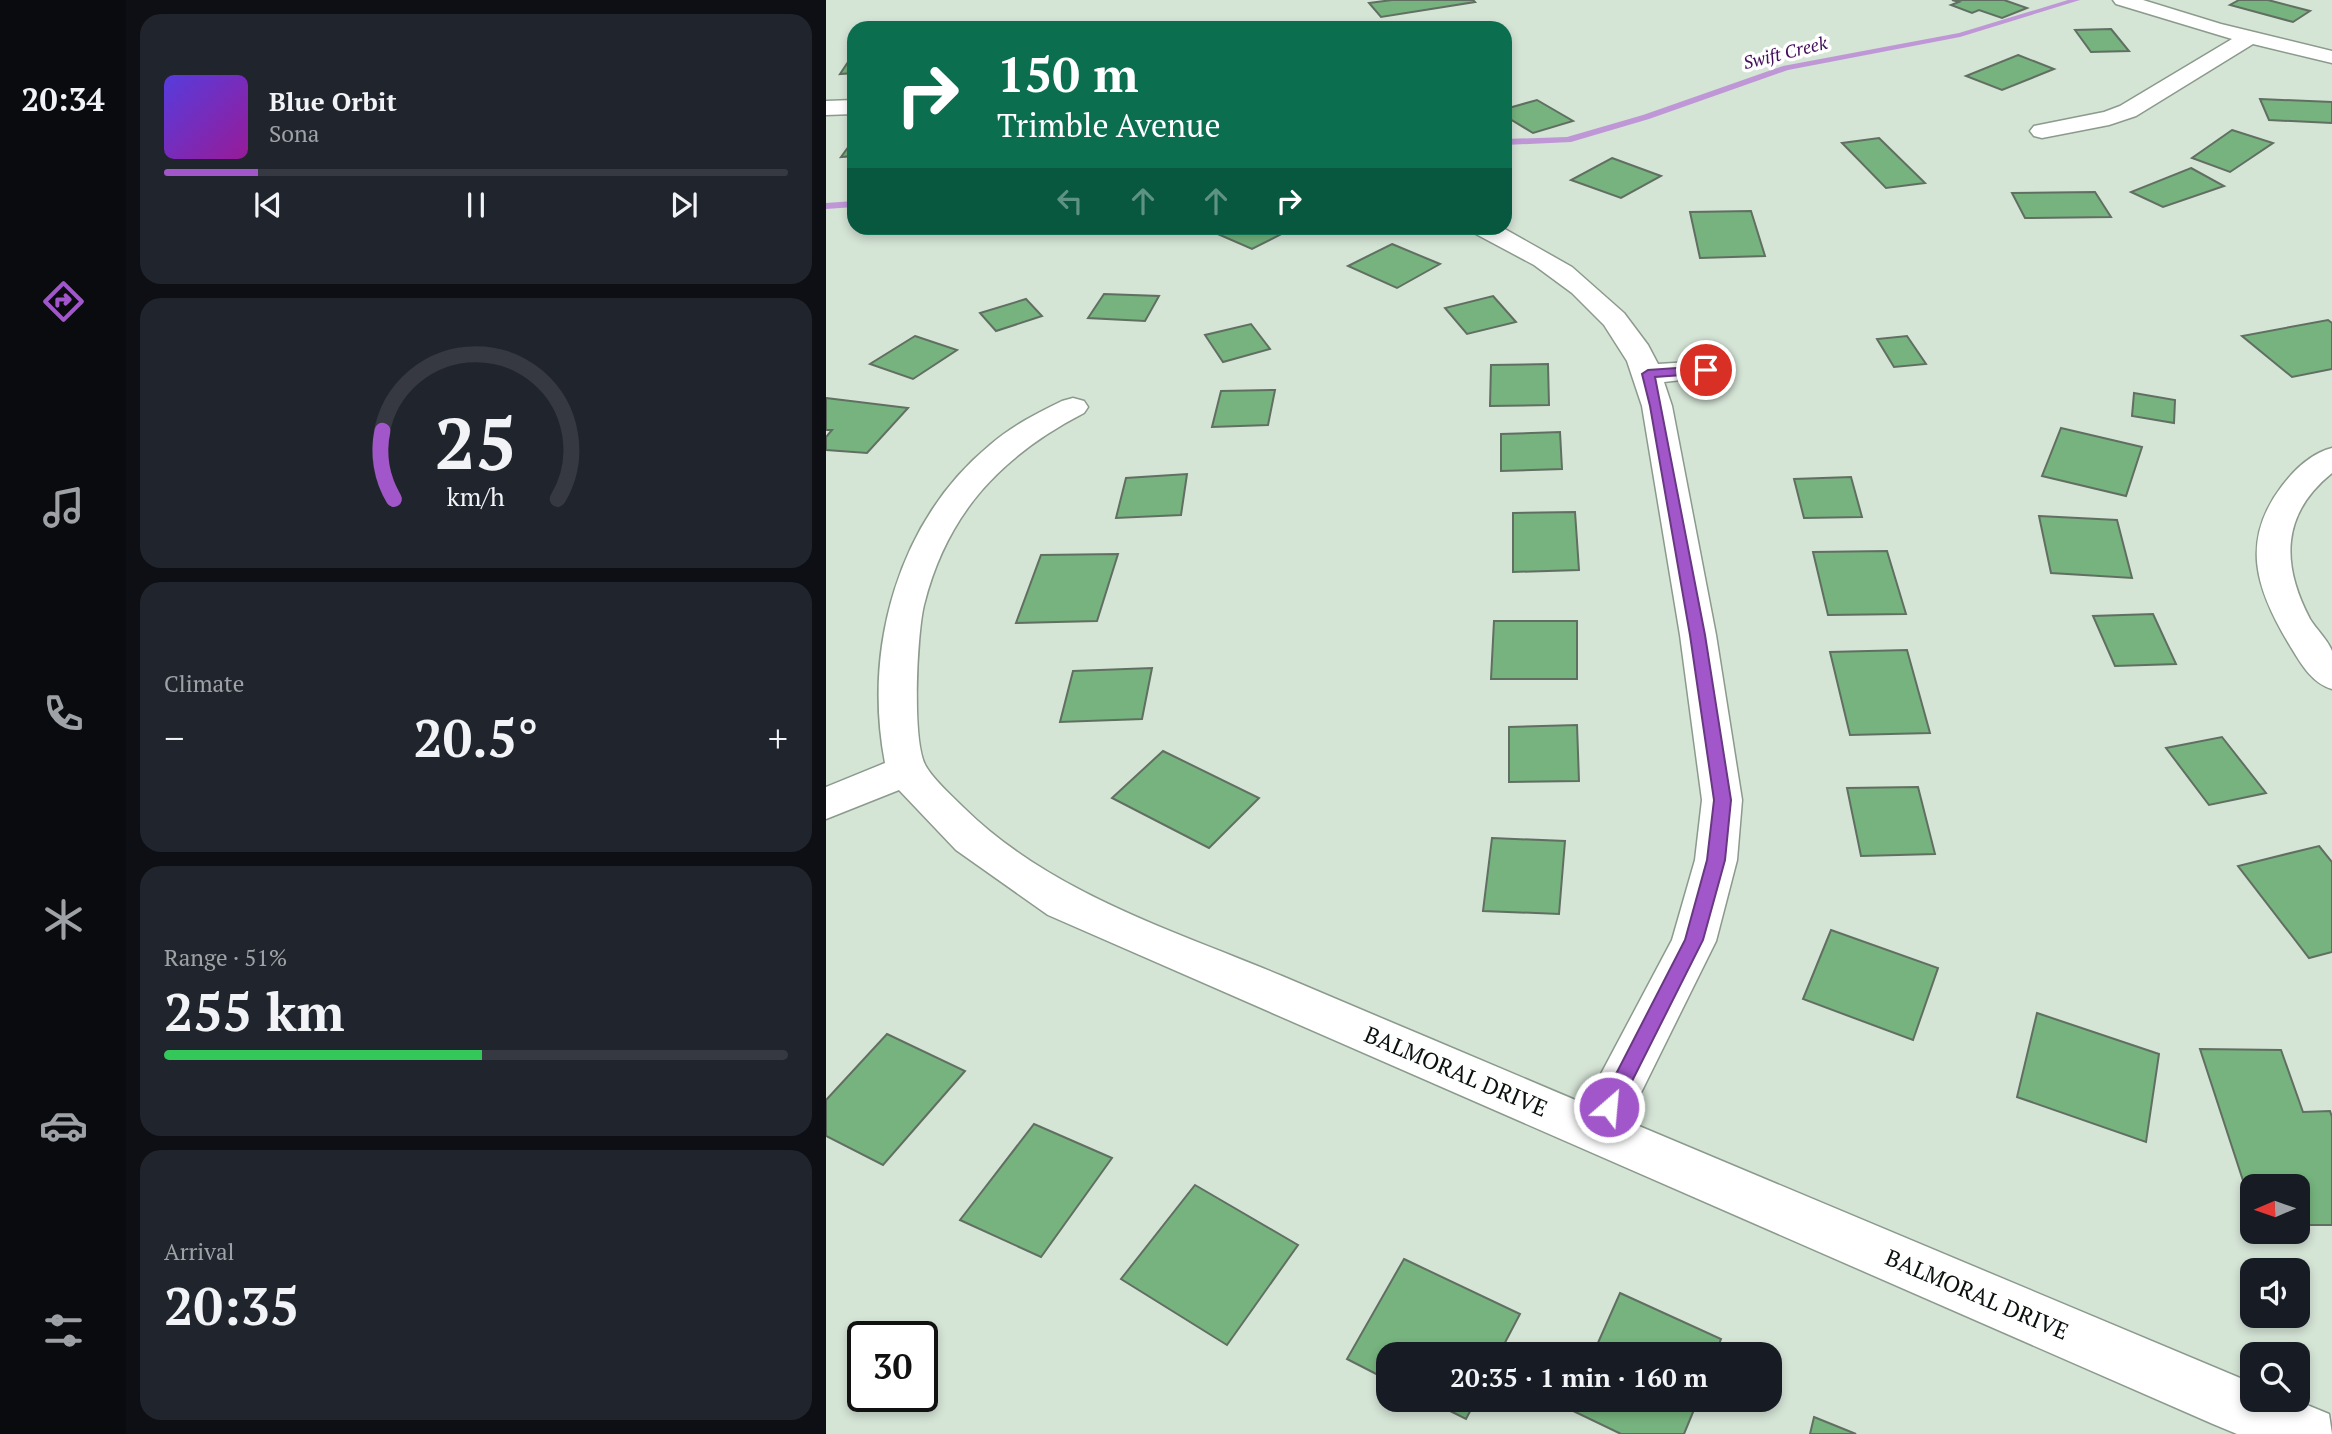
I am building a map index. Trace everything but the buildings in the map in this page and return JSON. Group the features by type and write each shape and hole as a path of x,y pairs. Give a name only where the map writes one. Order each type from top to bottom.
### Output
{"street":[{"path":"2123,0 2249,38 2332,57"},
{"path":"2042,131 2109,118 2128,111 2249,38"},
{"path":"826,107 847,107"},
{"path":"1496,235 1559,270 1603,307 1629,338 1648,374 1659,418 1698,635 1723,800 1716,860 1694,940 1597,1131"},
{"path":"1648,374 1706,370"},
{"path":"826,804 907,771 899,716 899,664 904,614 916,575 940,526 990,461 1029,430 1073,407"},
{"path":"2332,458 2300,483 2285,504 2275,530 2272,558 2277,591 2289,618 2312,653 2332,676"},
{"name":"BALMORAL DRIVE","path":"907,771 944,817 1002,864 1063,903 2213,1396 2308,1434"}],"waterway":[{"name":"Swift Creek","path":"1512,142 1568,140 1646,117 1786,68 1960,35 2076,0"},
{"name":"Swift Creek","path":"826,206 847,204"}],"route":[{"path":"1609,1107 1694,940 1716,860 1723,800 1698,635 1657,406 1648,374 1706,370"}]}
